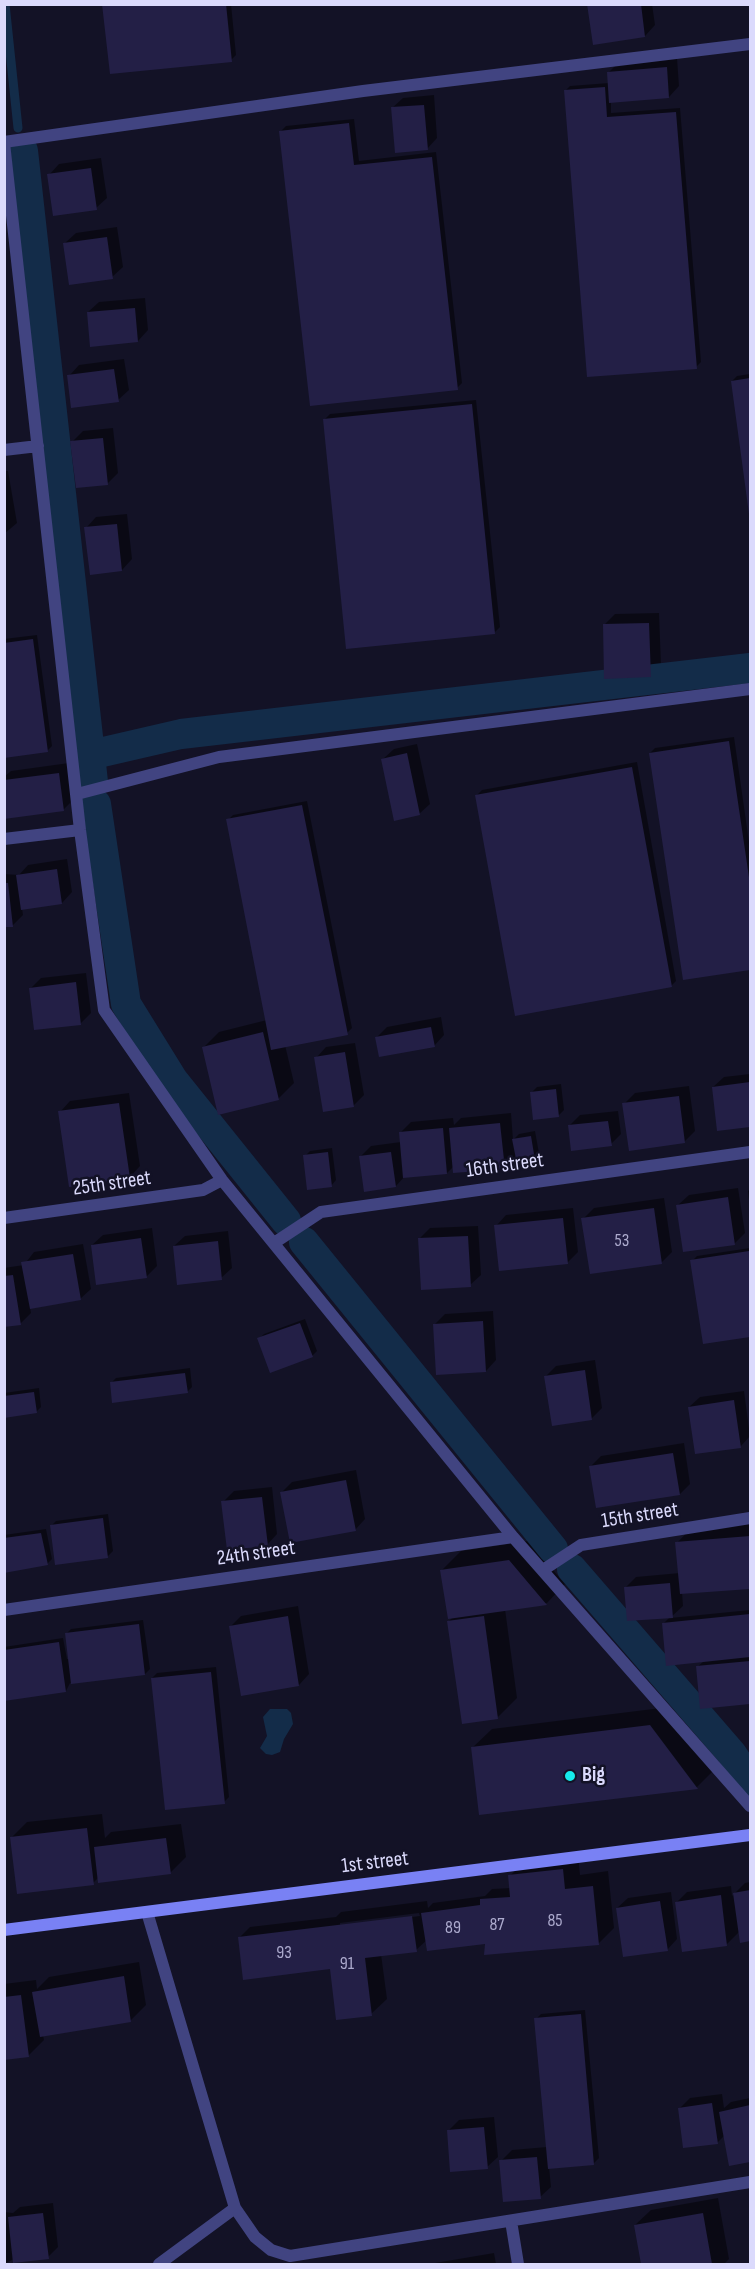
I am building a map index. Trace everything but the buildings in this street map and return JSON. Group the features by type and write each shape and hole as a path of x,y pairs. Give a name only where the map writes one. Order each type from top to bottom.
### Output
{"main road":[{"name":"1st street","path":"4,1930 750,1835"}],"street":[{"path":"750,44 363,91 4,142 80,830 104,1010 222,1180 513,1537 750,1806"},
{"path":"4,450 38,446"},
{"path":"76,794 219,758 750,689"},
{"path":"4,839 80,830"},
{"name":"16th street","path":"274,1243 321,1212 750,1152"},
{"name":"25th street","path":"4,1218 203,1190 222,1180"},
{"name":"15th street","path":"543,1570 581,1545 750,1518"},
{"name":"24th street","path":"4,1610 513,1537"},
{"path":"147,1912 235,2208 255,2237 271,2250 290,2256 750,2182"},
{"path":"159,2265 235,2208"},
{"path":"511,2222 518,2265"}],"water":[{"path":"270,1709 287,1709 291,1713 293,1724 284,1739 280,1752 272,1755 266,1754 260,1748 267,1736 263,1717"}],"waterway":[{"path":"5,4 18,128"},
{"path":"23,151 93,782"},
{"path":"90,755 181,734 750,668"},
{"path":"96,804 126,1004 173,1080 286,1221"},
{"path":"304,1242 553,1549"},
{"path":"572,1569 732,1754 750,1781"}],"place":[{"name":"Big","path":"570,1776"}]}
